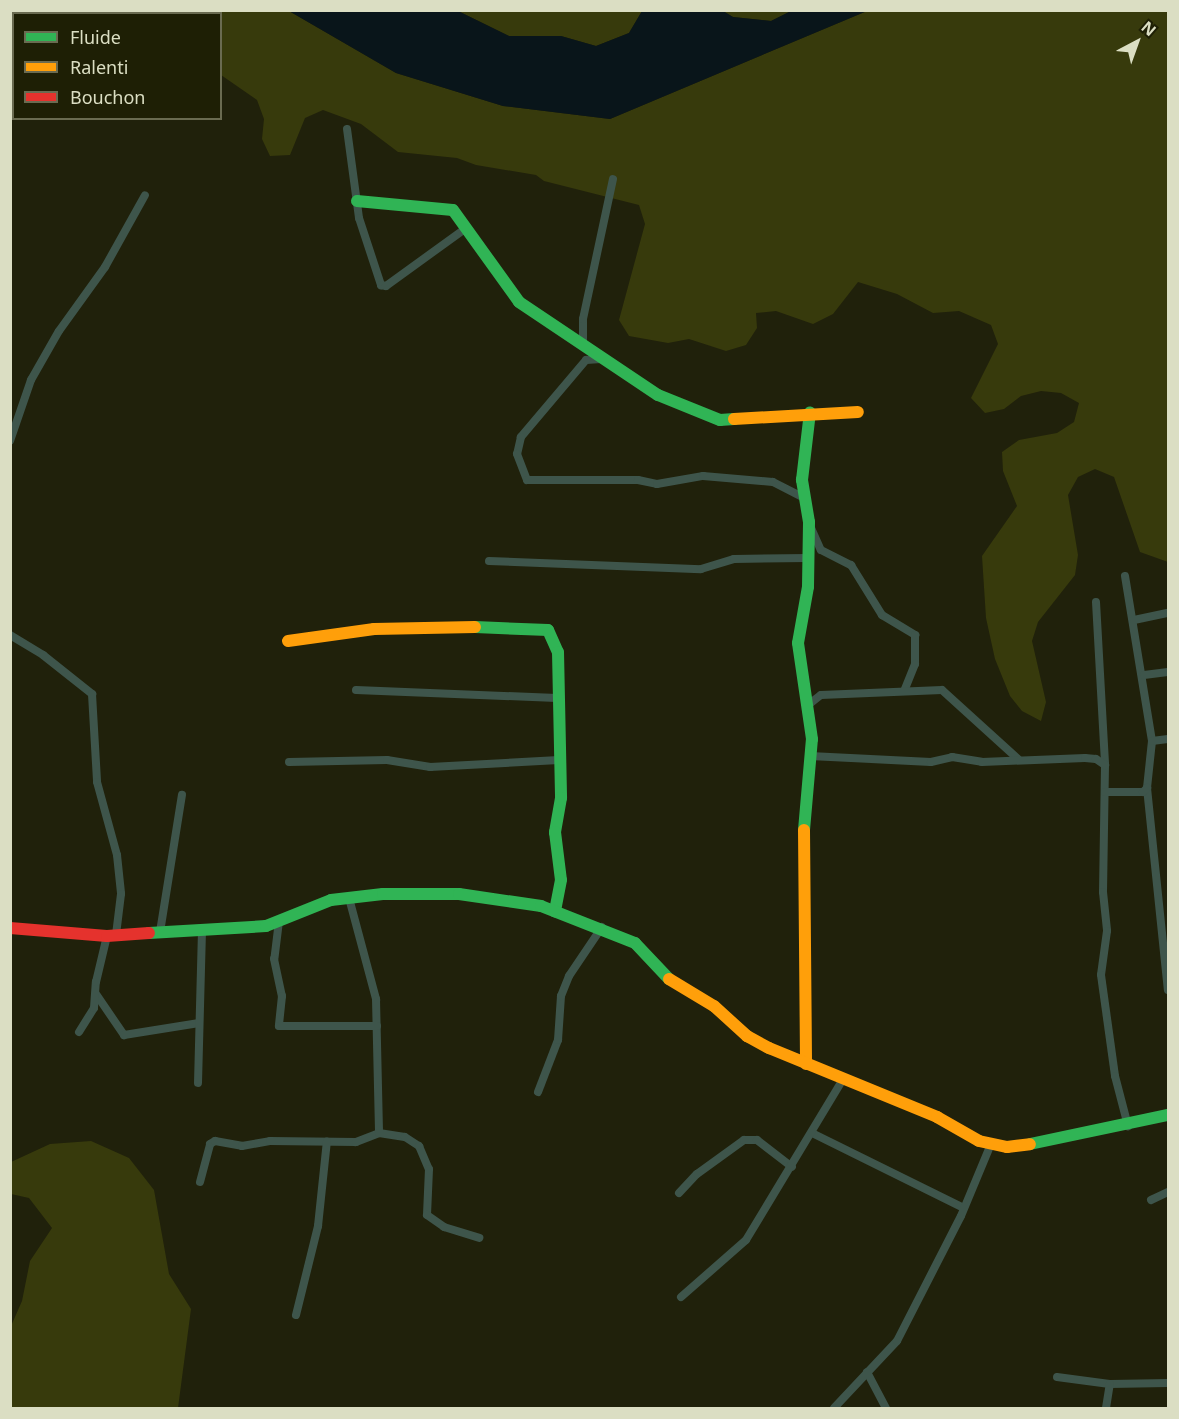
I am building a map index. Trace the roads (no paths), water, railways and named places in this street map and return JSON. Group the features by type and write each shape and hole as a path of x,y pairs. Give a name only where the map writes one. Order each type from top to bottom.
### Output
{"street":[{"path":"348,129 357,201 379,283 384,286 466,228"},
{"path":"584,346 583,319 613,179"},
{"path":"11,438 31,380 58,331 105,267 145,195"},
{"path":"357,201 453,210 519,302 647,389 716,419 810,412 858,412"},
{"path":"601,359 586,360 521,436 517,454 526,480 638,480 657,484 703,476 773,482 805,498"},
{"path":"806,1064 804,846 806,780 810,756 808,705 798,643 808,587 808,522 803,458 810,412"},
{"path":"808,522 821,550 851,565 882,615 915,635 915,664 904,691"},
{"path":"489,561 701,569 734,559 808,558"},
{"path":"1125,576 1144,675 1152,741 1147,788 1168,990"},
{"path":"1096,602 1105,765 1107,931 1101,975 1115,1076 1128,1126"},
{"path":"1134,620 1168,613"},
{"path":"288,641 374,629 543,628 553,635 558,652 561,798 555,832 561,880 555,911"},
{"path":"10,635 43,655 92,694 97,782 117,855 121,894 94,1008 79,1032"},
{"path":"1144,675 1168,672"},
{"path":"356,690 558,698"},
{"path":"808,705 821,695 904,691 946,692 1018,759"},
{"path":"1152,741 1168,739"},
{"path":"810,756 880,761 1096,759 1105,765"},
{"path":"289,762 387,760 440,766 559,760"},
{"path":"1105,792 1143,792 1147,788"},
{"path":"160,932 182,795"},
{"path":"10,928 112,935 266,926 321,903 349,898 459,894 555,911 602,927 644,949 657,969 714,1006 747,1036 806,1064 937,1117 969,1137 991,1144 1026,1145 1128,1126 1168,1115"},
{"path":"349,898 359,945 374,989 379,1133"},
{"path":"279,921 274,959 282,996 279,1026 377,1026"},
{"path":"538,1092 558,1040 561,996 568,976 602,927"},
{"path":"198,1083 202,929"},
{"path":"96,994 124,1035 199,1023"},
{"path":"681,1297 737,1250 792,1167 843,1079"},
{"path":"201,1182 210,1144 215,1141 242,1146 270,1141 356,1142 379,1133 405,1137 425,1156 429,1182 426,1210 430,1218 479,1238"},
{"path":"812,1133 964,1208"},
{"path":"679,1193 697,1174 744,1140 757,1140 792,1167"},
{"path":"297,1315 318,1226 327,1141"},
{"path":"834,1408 897,1341 964,1208 991,1144"},
{"path":"1151,1200 1168,1192"},
{"path":"867,1372 886,1408"},
{"path":"1056,1377 1110,1384 1168,1383"},
{"path":"1106,1408 1110,1384"}]}
